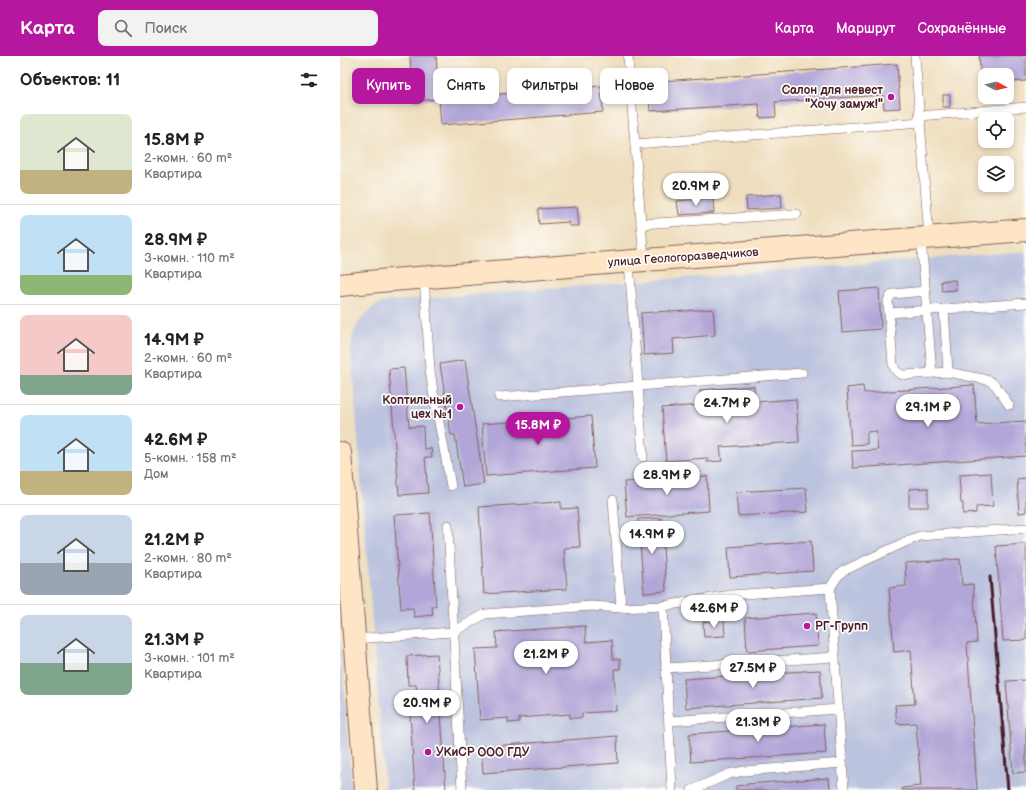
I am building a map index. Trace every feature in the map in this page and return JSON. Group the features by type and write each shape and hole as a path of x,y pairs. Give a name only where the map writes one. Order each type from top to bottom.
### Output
{"main road":[{"name":"улица Геологоразведчиков","path":"340,285 636,260 1026,230"},
{"path":"340,453 345,573 354,639 366,790"}],"lane":[{"path":"628,56 641,224 636,260 638,386 643,456"},
{"path":"915,56 920,119 926,291 932,373"},
{"path":"635,144 920,119 1026,107"},
{"path":"641,224 796,214"},
{"path":"424,277 430,370 451,486"},
{"path":"926,291 893,294 888,301 894,370 898,374 903,375 948,372 990,381 996,386 1009,405"},
{"path":"889,313 1026,303"},
{"path":"944,309 948,372"},
{"path":"500,397 802,373"},
{"path":"613,500 621,608"},
{"path":"448,525 462,790"},
{"path":"844,790 830,588 836,577 843,571 912,538 920,536 1026,528"},
{"path":"354,639 453,632 485,614 591,606 621,608 663,606 731,595 830,588"},
{"path":"663,606 672,790"},
{"path":"666,668 835,656"},
{"path":"668,721 839,709"},
{"path":"692,790 729,774 744,771 842,763"}],"shaded area":[{"path":"1026,251 1026,790 385,790 351,348 353,334 359,322 376,305 390,301"},
{"path":"340,641 352,790 340,790"}],"building":[{"path":"410,56 436,56 437,68 433,68 433,99 425,100 425,68 411,68"},
{"path":"979,56 1026,56 1026,81 1014,82 1014,68 980,68"},
{"path":"897,64 900,108 884,109 883,95 775,102 776,117 760,118 759,104 650,111 650,104 668,104 668,81"},
{"path":"600,86 600,104 602,104 603,112 441,125 439,104 499,104 499,94 507,94 507,104 592,104 592,87"},
{"path":"943,95 950,95 950,107 943,107"},
{"path":"781,194 782,208 747,210 746,197"},
{"path":"713,198 714,213 679,215 677,201"},
{"path":"577,207 579,226 569,226 569,222 539,224 538,209"},
{"path":"955,280 956,290 942,291 941,281"},
{"path":"879,288 881,329 842,332 839,291"},
{"path":"713,309 715,335 673,339 674,353 644,355 641,313"},
{"path":"465,360 484,484 463,487 455,435 451,435 440,364"},
{"path":"404,368 409,427 423,426 424,449 431,448 432,457 425,457 428,493 399,495 389,369"},
{"path":"974,385 977,424 1026,421 1026,456 853,468 852,451 878,450 876,431 867,432 867,444 851,445 847,388 863,386 864,393"},
{"path":"754,386 755,402 796,399 799,442 720,447 722,461 707,462 707,458 666,461 662,408 701,405 700,390"},
{"path":"591,416 595,468 486,476 482,424"},
{"path":"991,473 993,506 976,507 976,513 963,514 959,475"},
{"path":"707,476 709,511 627,517 624,482"},
{"path":"1026,478 1026,512 1019,513 1017,479"},
{"path":"806,488 808,512 738,516 736,492"},
{"path":"928,488 928,507 909,507 909,489"},
{"path":"561,502 561,509 577,508 580,547 564,548 567,589 484,594 479,507"},
{"path":"430,513 436,606 432,606 433,615 414,617 413,608 401,609 394,515"},
{"path":"661,518 666,591 644,593 638,519"},
{"path":"811,541 813,571 730,577 728,547"},
{"path":"1026,544 1026,640 1003,641 996,546"},
{"path":"960,559 962,585 973,584 977,642 967,643 977,790 902,790 902,788 921,786 916,723 897,724 895,705 915,704 911,650 894,652 889,588 906,586 905,563"},
{"path":"816,613 818,646 747,651 745,618"},
{"path":"724,620 725,636 704,637 703,622"},
{"path":"585,626 586,642 612,640 613,659 620,659 620,669 614,669 616,711 582,713 582,718 570,718 570,714 519,718 519,722 508,723 508,718 480,720 475,649 497,648 496,632"},
{"name":"УКиСР ООО ГДУ","path":"437,654 446,790 415,790 410,714 411,711 419,707 416,685 408,685 407,656"},
{"path":"820,670 822,698 686,708 684,679"},
{"path":"1026,680 1026,772 1013,773 1006,681"},
{"path":"824,724 826,753 691,762 689,734"},
{"path":"617,736 618,763 483,773 481,747"},
{"path":"829,778 830,790 736,790 736,786 747,784"}],"railway":[{"path":"990,577 1008,790"}],"place":[{"name":"Салон для невест \"Хочу замуж!\"","path":"891,97"},
{"name":"Коптильный цех №1","path":"460,407"},
{"name":"РГ-Групп","path":"807,626"},
{"name":"УКиСР ООО ГДУ","path":"428,752"}]}
